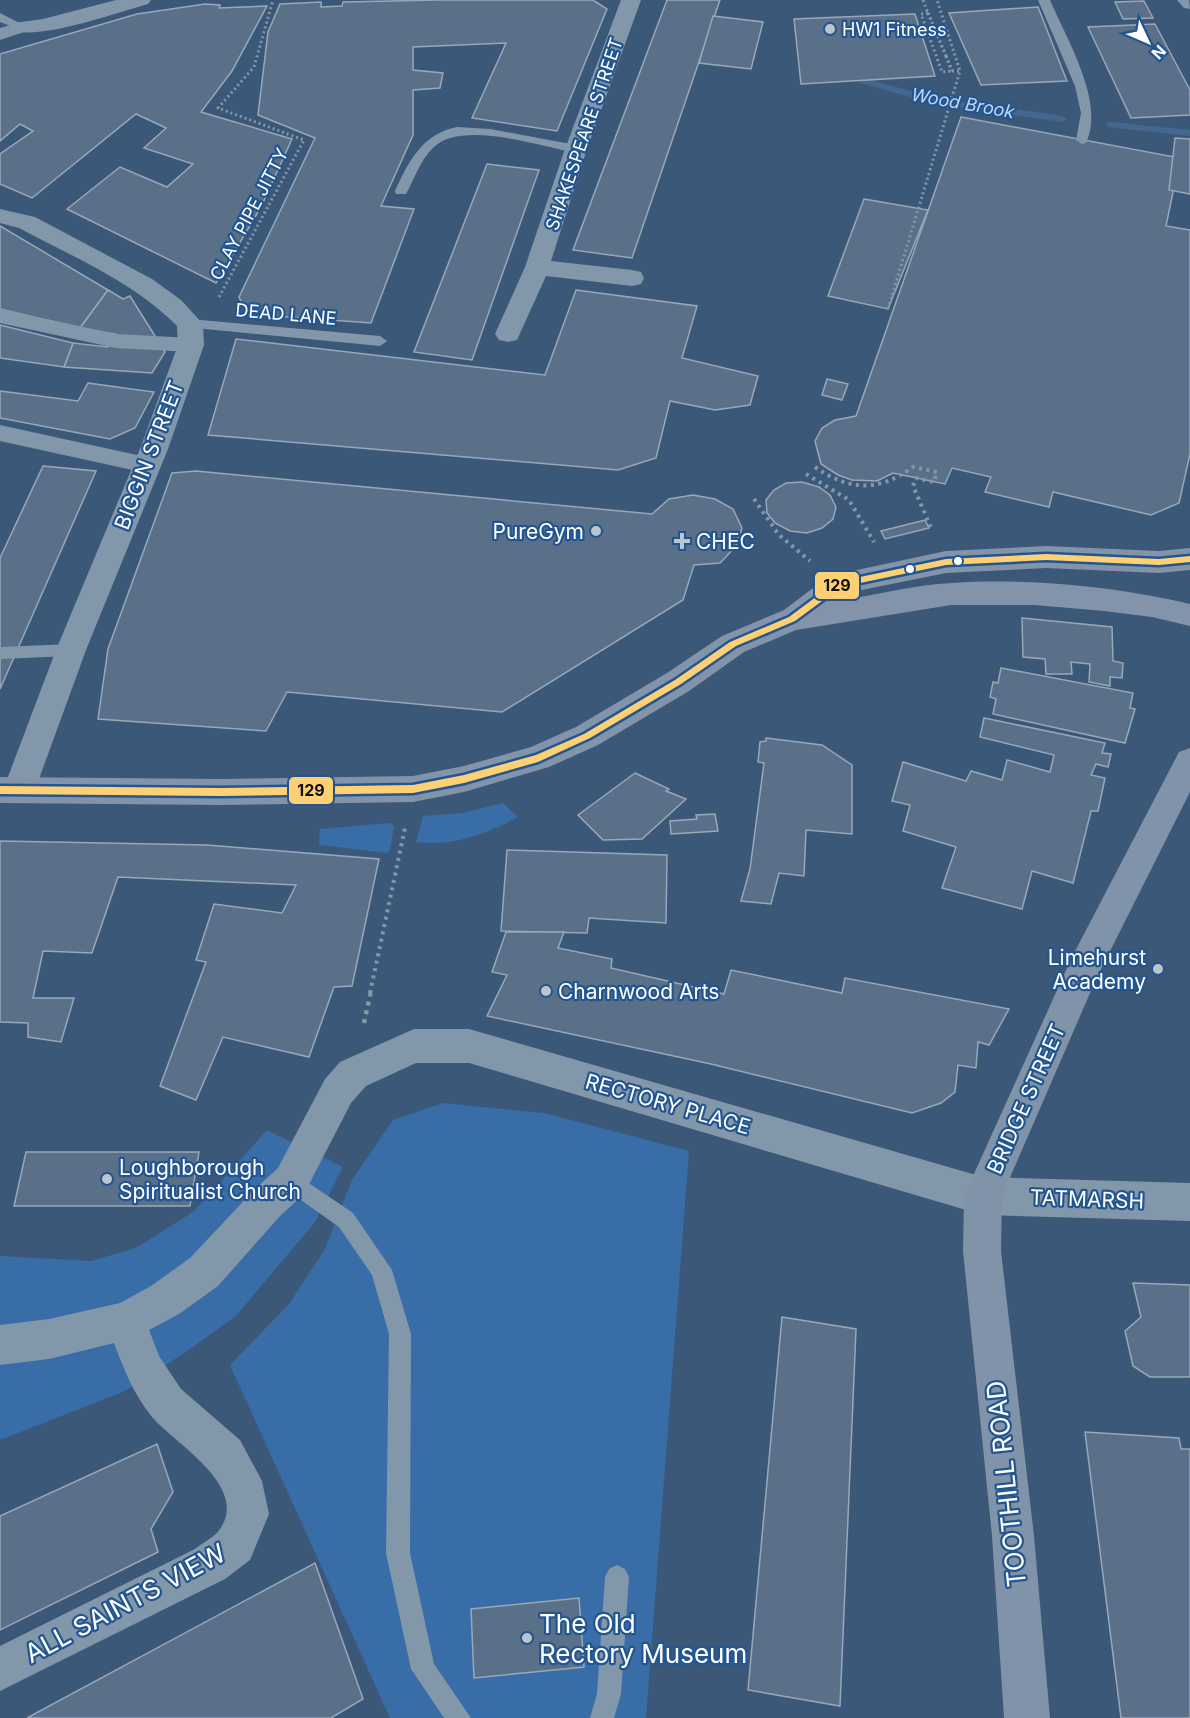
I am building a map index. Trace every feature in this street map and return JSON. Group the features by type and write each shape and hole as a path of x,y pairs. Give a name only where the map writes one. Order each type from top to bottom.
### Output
{"highway":[{"path":"792,619 838,584 946,562 1046,557 1159,562 1190,559"},
{"path":"9,790 221,792 413,789 464,779 538,758 587,736 678,682 733,644 792,619 951,594 1035,594 1081,598 1152,606 1190,615"}],"main road":[{"name":"BRIDGE STREET","path":"982,1251 983,1196 1027,1092 1084,968 1190,761"},
{"name":"TOOTHILL ROAD","path":"982,1251 1013,1536 1027,1718"}],"street":[{"path":"0,34 21,27 43,25 141,0"},
{"name":"SHAKESPEARE STREET","path":"507,334 537,267 576,149 631,0"},
{"path":"0,216 27,222 143,285 172,306 191,335 116,341 0,316"},
{"path":"537,267 633,278"},
{"name":"BIGGIN STREET","path":"9,790 71,650 146,465 191,335"},
{"path":"0,433 146,465"},
{"name":"RECTORY PLACE","path":"0,1345 49,1339 126,1321 165,1300 204,1272 279,1192 338,1091 353,1074 414,1046 469,1046 983,1196"},
{"name":"TATMARSH","path":"983,1196 1190,1202"},
{"name":"ALL SAINTS VIEW","path":"2,1669 210,1564 235,1545 248,1515 241,1480 225,1455 167,1403 144,1369 126,1321"}],"lane":[{"path":"1044,0 1081,86 1087,113 1082,140"},
{"path":"0,16 7,23 21,27"},
{"path":"401,191 417,160 435,140 446,132 467,130 576,149"},
{"name":"DEAD LANE","path":"191,335 380,341"},
{"path":"0,653 71,650"},
{"path":"279,1192 346,1220 381,1270 400,1334 398,1553 423,1669 459,1718"},
{"path":"602,1718 609,1694 617,1577"}],"path":[{"name":"CLAY PIPE JITTY","path":"191,335 224,292 304,140 218,108 254,67 273,0"},
{"path":"923,0 927,10 931,21 940,41 944,51 948,62 952,72 942,72 921,14 930,13 934,22 948,61 951,71 960,71"},
{"path":"888,309 960,71 937,0"},
{"path":"815,467 830,479 869,489 899,479 913,467 937,472 934,482 916,478 913,486 946,562"},
{"path":"806,474 849,500 894,573"},
{"path":"754,499 779,535"},
{"path":"353,1074 413,789"}],"shaded area":[{"path":"503,803 518,817 468,838 442,843 416,842 423,816 462,813"},
{"path":"389,823 394,826 390,850 387,853 319,845 320,829"},
{"path":"443,1103 544,1113 689,1151 646,1718 390,1718 230,1365 289,1304 325,1249 352,1180 393,1120"},
{"path":"267,1130 343,1167 315,1222 236,1316 186,1352 125,1391 0,1440 0,1256 91,1261 136,1248 193,1212"}],"building":[{"path":"593,0 607,9 557,131 472,118 506,43 413,47 413,70 443,73 440,88 413,90 413,135 381,206 414,209 371,323 247,314 239,297 315,138 258,115 268,32 280,4 321,2 321,7 342,6 343,2"},
{"path":"667,0 720,0 632,258 573,250"},
{"path":"1144,1 1153,18 1123,19 1115,2"},
{"path":"205,4 220,5 219,8 267,6 232,71 201,112 292,139 261,207 216,283 67,209 120,167 167,187 193,164 144,148 166,128 136,114 32,198 0,184 0,154 33,131 20,124 0,141 0,54 137,14"},
{"path":"1038,7 1067,81 981,85 949,13"},
{"path":"915,14 935,76 801,84 794,19"},
{"path":"713,16 763,22 751,69 699,63"},
{"path":"1155,24 1190,90 1190,115 1131,118 1088,27"},
{"path":"961,117 1180,158 1166,226 1190,230 1190,454 1179,503 1151,515 1053,492 1049,507 985,492 991,477 952,468 945,484 893,473 877,481 852,480 838,475 821,464 815,441 822,428 835,420 856,416"},
{"path":"1175,138 1190,139 1190,194 1169,190"},
{"path":"487,164 539,170 472,360 414,352"},
{"path":"864,199 928,210 888,309 828,296"},
{"path":"0,226 108,290 80,328 0,309"},
{"path":"108,290 123,299 130,296 165,352 152,373 64,367 73,343 108,347 115,334 80,328"},
{"path":"576,290 697,306 682,358 758,376 750,405 715,410 670,401 656,458 618,470 208,435 236,339 545,375"},
{"path":"0,325 73,343 64,367 0,358"},
{"path":"827,379 848,384 842,400 822,395"},
{"path":"88,383 154,392 135,428 110,439 0,418 0,391 78,401"},
{"path":"43,466 96,471 0,689 0,558"},
{"path":"196,471 652,514 669,499 693,495 715,499 733,509 742,528 736,546 720,563 694,565 683,600 502,712 287,692 266,731 98,719 108,649 172,473"},
{"path":"802,482 819,487 830,495 836,507 833,519 822,528 807,533 790,531 775,523 767,513 766,500 774,490 786,483"},
{"path":"925,520 929,528 885,539 881,531"},
{"path":"1022,618 1112,627 1113,661 1123,663 1122,678 1110,677 1110,686 1089,682 1090,664 1071,662 1072,674 1046,674 1045,659 1023,657"},
{"path":"1001,668 1133,693 1130,708 1135,709 1125,743 993,714 996,699 990,697 993,682 998,683"},
{"path":"984,718 1105,743 1102,753 1111,754 1108,767 1096,764 1091,775 1105,778 1098,811 1091,811 1073,883 1032,871 1022,909 942,888 956,847 903,831 910,805 892,801 903,762 966,781 971,771 1002,780 1007,760 1050,772 1054,755 980,737"},
{"path":"766,738 822,745 852,765 852,834 806,830 804,876 779,873 771,904 741,901 750,869 764,763 758,762 760,742 766,741"},
{"path":"635,773 669,789 666,791 686,799 642,839 603,840 578,815"},
{"path":"715,814 718,831 671,834 670,821 697,819 696,815"},
{"path":"0,841 207,845 379,859 352,986 334,987 309,1057 223,1037 196,1100 160,1086 206,962 196,960 214,904 282,913 296,885 118,877 92,953 43,951 33,998 74,998 61,1042 28,1037 28,1023 0,1022"},
{"path":"507,850 667,855 666,923 589,918 587,933 501,931"},
{"path":"506,932 564,932 558,948 612,959 611,968 724,994 731,970 842,993 845,978 1009,1009 989,1045 978,1042 976,1068 958,1065 955,1092 941,1103 912,1113 711,1064 487,1016 507,975 492,972"},
{"name":"Loughborough Spiritualist Church","path":"26,1152 199,1152 190,1206 14,1206"},
{"path":"1133,1283 1190,1285 1190,1377 1150,1377 1133,1366 1125,1331 1141,1317"},
{"path":"782,1317 856,1329 840,1706 748,1690"},
{"path":"1085,1432 1179,1438 1181,1449 1190,1449 1190,1718 1121,1718"},
{"path":"157,1444 173,1492 151,1529 158,1552 0,1630 0,1516"},
{"path":"315,1563 363,1699 331,1718 27,1718"},
{"name":"The Old Rectory Museum","path":"579,1598 584,1667 474,1678 471,1609"}],"waterway":[{"name":"Wood Brook","path":"864,81 935,101 1063,119"},
{"name":"Wood Brook","path":"1111,125 1190,133"}],"transit line":[{"name":"129","path":"0,790 221,792 413,789 464,779 538,758 587,736 678,682 733,644 792,619 839,584 946,562 1046,557 1159,562 1190,559"}],"place":[{"name":"HW1 Fitness","path":"830,29"},
{"name":"PureGym","path":"596,531"},
{"name":"CHEC","path":"682,541"},
{"name":"Limehurst Academy","path":"1158,969"},
{"name":"Charnwood Arts","path":"546,991"},
{"name":"Loughborough Spiritualist Church","path":"107,1179"},
{"name":"The Old Rectory Museum","path":"527,1638"}]}
